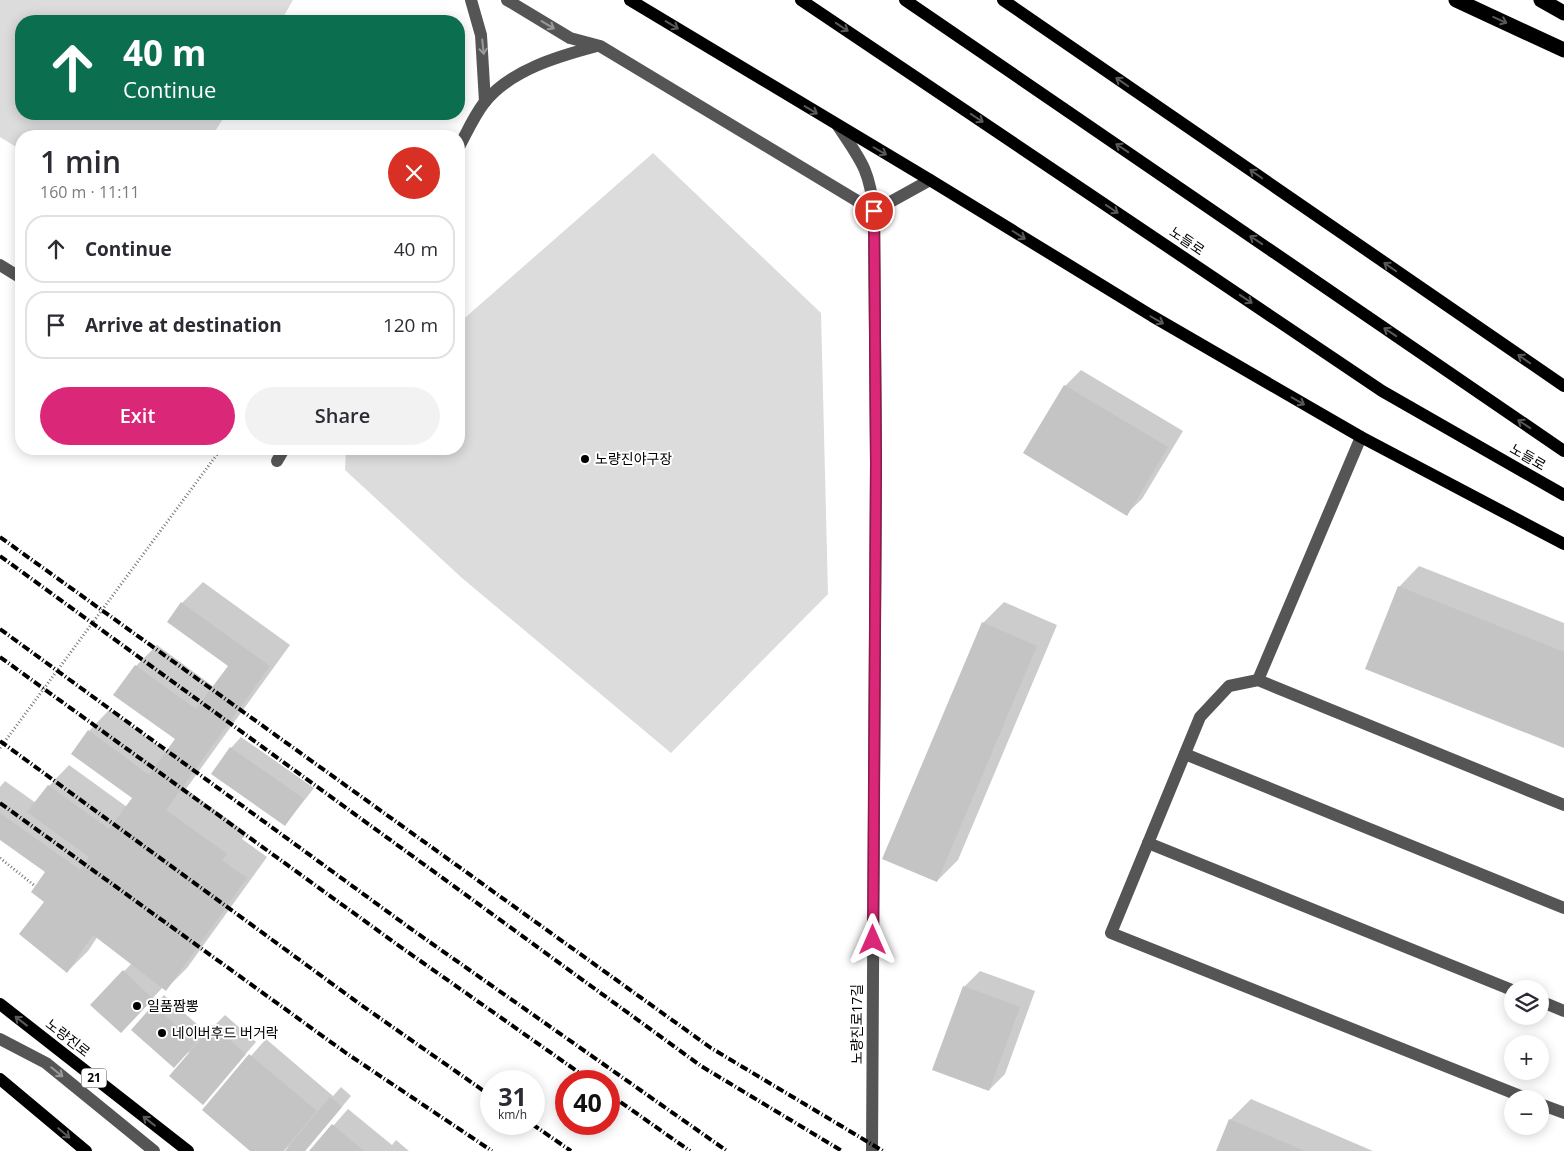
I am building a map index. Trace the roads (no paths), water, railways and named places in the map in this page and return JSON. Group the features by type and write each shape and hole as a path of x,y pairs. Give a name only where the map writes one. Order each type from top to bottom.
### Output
{"highway":[{"path":"1456,0 1564,50"},
{"path":"1541,0 1564,13"}],"main road":[{"path":"630,0 1152,316 1361,437 1564,544"},
{"name":"노들로","path":"802,0 1382,391 1564,495"},
{"name":"노들로","path":"905,0 1564,452"},
{"path":"1003,0 1564,386"},
{"name":"노량진로","path":"0,1004 188,1151"},
{"path":"0,1080 86,1151"}],"street":[{"path":"471,0 481,35 485,102"},
{"path":"506,0 570,38 600,46 874,211 930,180"},
{"path":"465,137 485,102 516,75 557,56 600,46"},
{"name":"노량진로17길","path":"838,126 866,167 871,182 874,211 876,463 872,1151"},
{"path":"0,265 15,274"},
{"path":"1258,680 1361,437"},
{"path":"277,462 281,455"},
{"path":"1505,1090 1111,933 1200,717 1229,686 1258,680 1564,805"},
{"path":"1185,754 1564,908"},
{"path":"1148,843 1504,987"},
{"path":"1549,1005 1564,1011"},
{"path":"0,1040 46,1063 154,1151"},
{"path":"1549,1107 1564,1113"}],"railway":[{"path":"0,537 711,1048 883,1151"},
{"path":"0,556 701,1066 842,1151"},
{"path":"0,629 414,931 727,1151"},
{"path":"0,657 402,948 575,1070"},
{"path":"0,741 364,1007 480,1088"},
{"path":"0,803 346,1053 492,1151"},
{"path":"620,1102 690,1151"},
{"path":"545,1133 571,1151"}],"place":[{"name":"노량진야구장","path":"585,459"},
{"name":"일품짬뽕","path":"137,1006"},
{"name":"네이버후드 버거락","path":"162,1033"}]}
